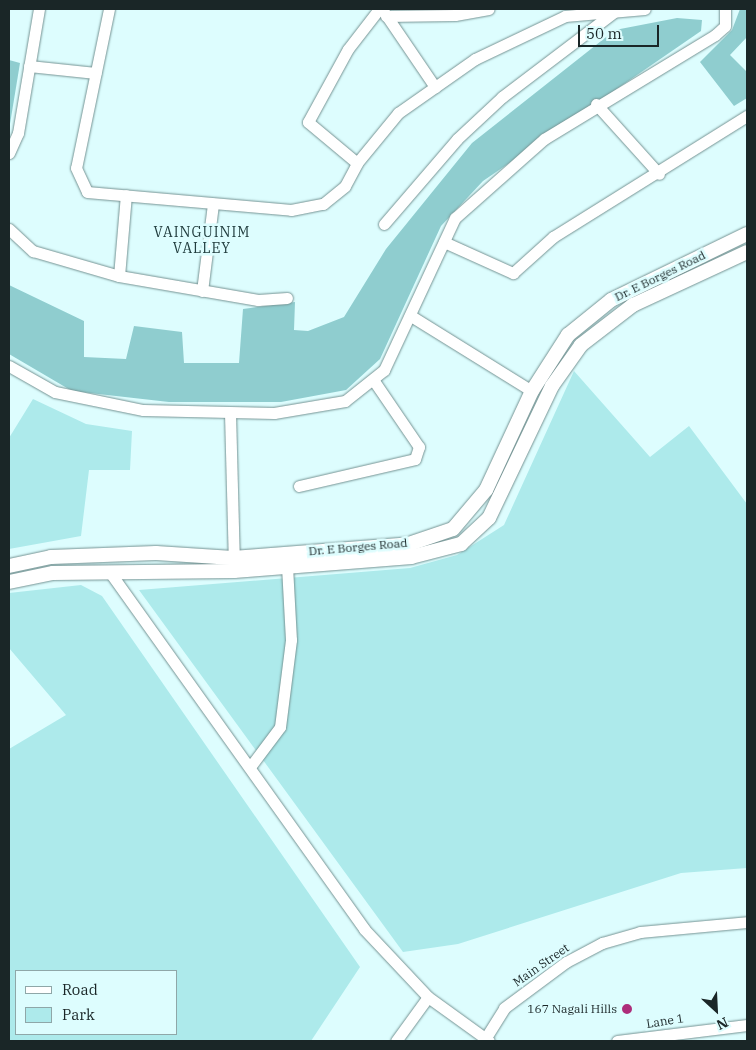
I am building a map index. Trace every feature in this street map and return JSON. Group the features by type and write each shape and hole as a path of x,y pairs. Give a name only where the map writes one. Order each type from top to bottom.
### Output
{"main road":[{"name":"Dr. E Borges Road","path":"9,582 53,573 234,564 409,544 453,529 486,490 532,391 568,336 589,315 654,277 747,234"},
{"name":"Dr. E Borges Road","path":"9,566 51,557 156,553 234,564 287,567 411,557 461,544 489,518 552,386 581,345 633,305 747,252"}],"street":[{"path":"9,153 18,133 39,9"},
{"path":"109,9 76,168 79,180 87,192 291,210 323,204 345,186 357,163 398,112 475,58 565,16 645,9"},
{"path":"382,11 455,15 488,9"},
{"path":"9,366 56,392 109,406 230,413 274,413 345,401 374,382 411,316 455,218 544,139 596,104 715,35 725,26 725,9"},
{"path":"382,11 435,87"},
{"path":"357,163 308,122 348,49 382,11"},
{"path":"384,224 457,139 502,97 614,12"},
{"path":"29,66 96,73"},
{"path":"596,104 659,174"},
{"path":"444,242 513,273 553,237 659,174 747,116"},
{"path":"119,276 126,195"},
{"path":"202,291 213,204"},
{"path":"9,229 33,251 119,276 258,300 287,298"},
{"path":"411,316 532,391"},
{"path":"299,486 415,459 419,447 374,382"},
{"path":"230,413 234,564"},
{"path":"250,767 280,728 291,640 287,567"},
{"path":"109,571 364,930 428,997 487,1040"},
{"name":"Main Street","path":"487,1040 504,1008 566,962 602,943 640,932 747,922"},
{"path":"396,1041 428,997"},
{"name":"Lane 1","path":"617,1041 747,1025"}],"green space":[{"path":"574,371 650,457 689,426 747,504 747,868 681,873 458,944 403,952 139,590 410,568 457,555 504,525"},
{"path":"33,399 86,424 132,431 130,470 89,470 81,536 9,549 9,438"},
{"path":"81,585 102,596 360,967 311,1041 9,1041 9,749 66,715 9,648 9,593"}],"shaded area":[{"path":"740,9 747,9 747,37 730,55 747,72 747,98 734,106 700,62 732,30"},
{"path":"677,18 702,20 701,31 483,181 441,226 380,359 346,390 281,402 169,402 72,391 9,354 9,285 84,321 84,357 126,359 134,326 182,332 184,363 239,363 243,309 295,302 294,330 308,331 344,317 386,249 472,143 615,30"},
{"path":"9,60 20,63 9,130"}],"place":[{"name":"167 Nagali Hills","path":"627,1009"}],"district":[{"name":"VAINGUINIM VALLEY","path":"202,240"}]}
